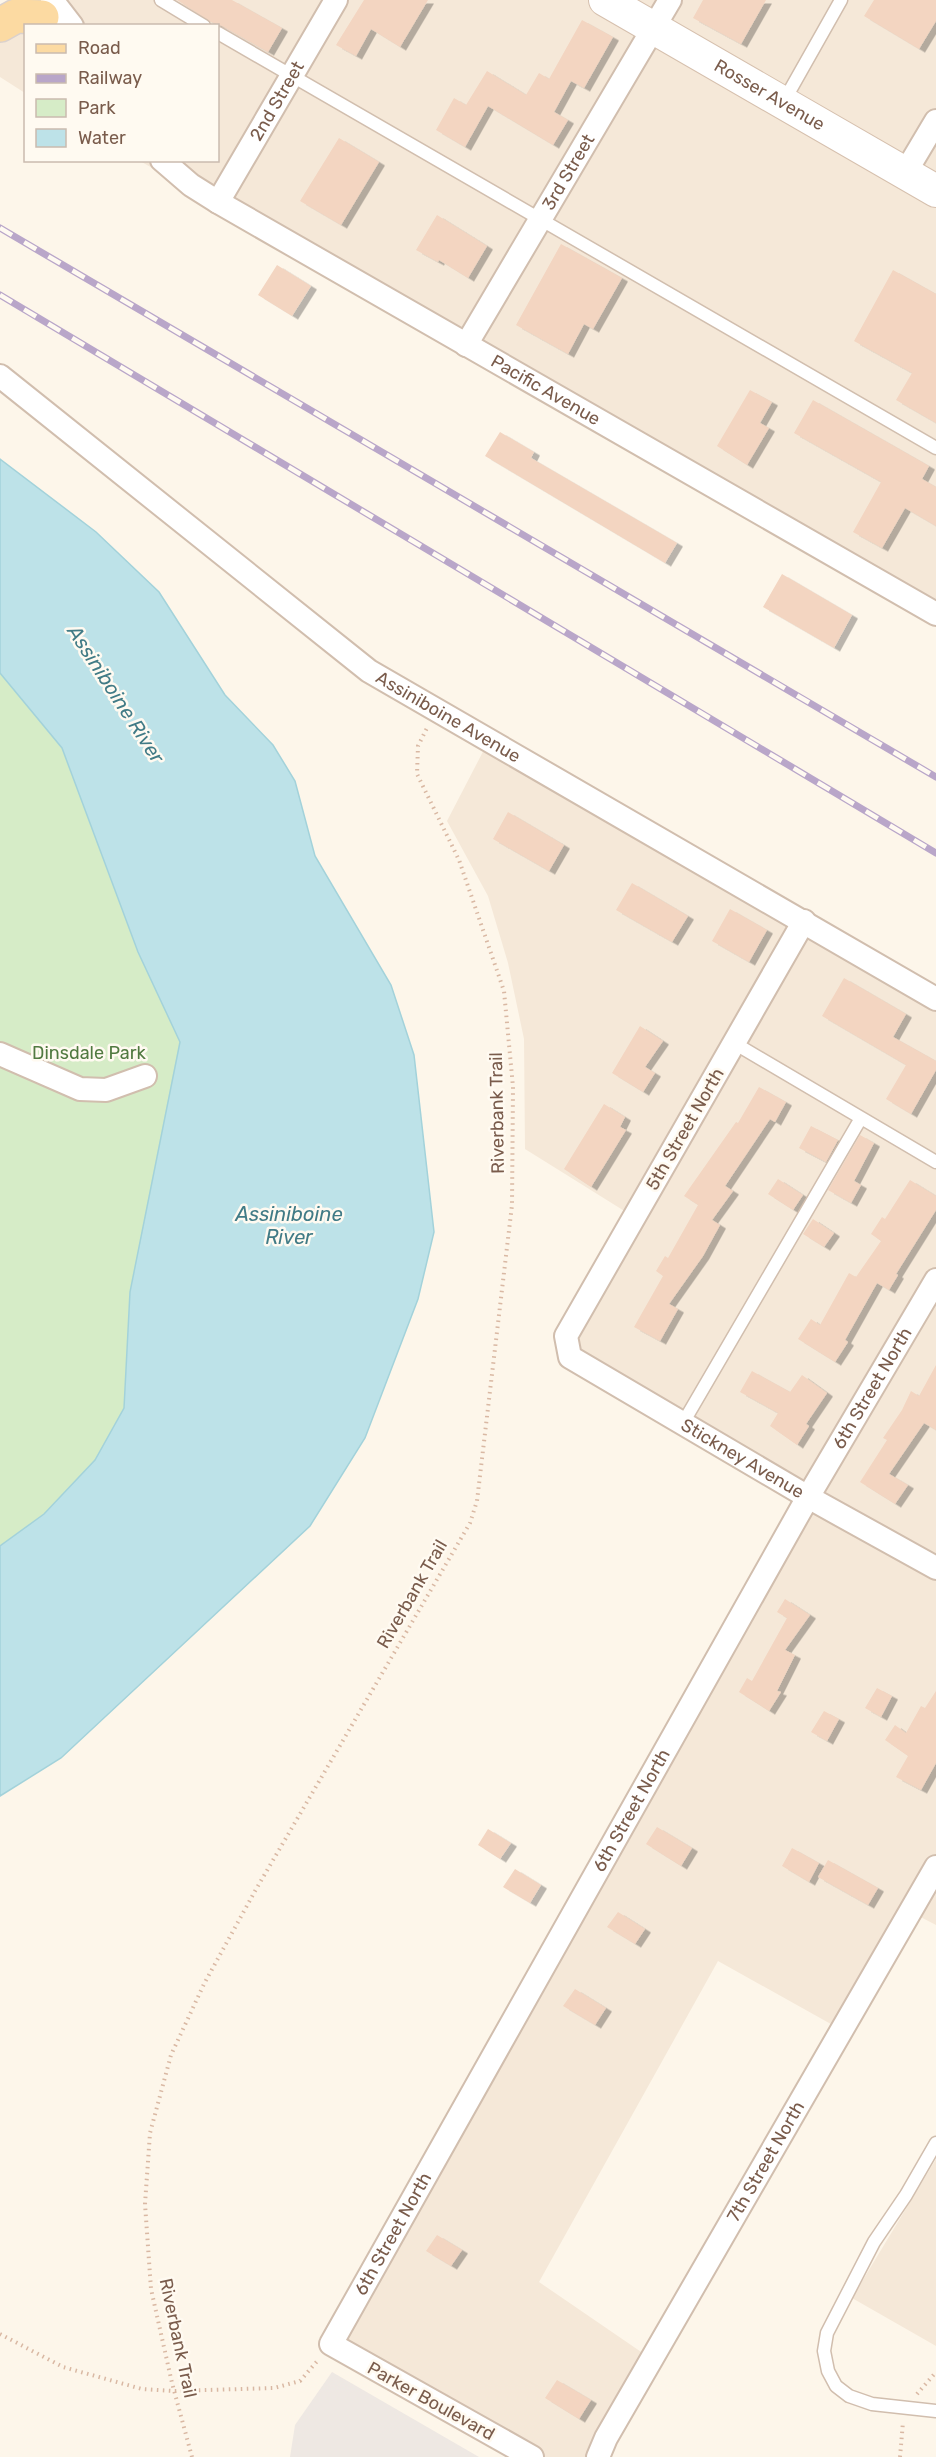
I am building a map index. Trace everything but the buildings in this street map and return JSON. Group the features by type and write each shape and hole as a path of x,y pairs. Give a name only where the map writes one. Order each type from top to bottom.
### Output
{"main road":[{"path":"0,12 7,0"},
{"path":"0,25 16,16 56,17"}],"street":[{"path":"14,0 56,17"},
{"name":"2nd Street","path":"218,202 336,0"},
{"name":"Rosser Avenue","path":"605,0 936,191"},
{"name":"3rd Street","path":"466,345 670,0"},
{"path":"905,173 936,121"},
{"name":"Pacific Avenue","path":"164,162 191,185 218,202 936,614"},
{"name":"Assiniboine Avenue","path":"0,376 369,671 936,999"},
{"name":"5th Street North","path":"566,1336 804,921"},
{"path":"0,1054 80,1089 106,1090 145,1076"},
{"name":"6th Street North","path":"331,2344 808,1497 936,1280"},
{"name":"Stickney Avenue","path":"566,1336 570,1357 808,1497 936,1568"},
{"name":"7th Street North","path":"598,2457 606,2438 936,1867"},
{"name":"Parker Boulevard","path":"331,2344 532,2457"}],"lane":[{"path":"161,0 201,24"},
{"path":"783,102 841,0"},
{"path":"219,34 936,448"},
{"path":"734,1043 936,1162"},
{"path":"683,1423 861,1118"},
{"path":"936,2143 906,2195 874,2242 827,2333 824,2351 828,2371 836,2386 849,2396 872,2404 936,2411"}],"path":[{"name":"Riverbank Trail","path":"192,2457 174,2391 151,2289 146,2205 150,2133 171,2055 204,1984 255,1892 470,1523 477,1501 512,1205 513,1087 504,991 459,860 417,774 418,746 437,710"},
{"path":"0,2334 63,2367 142,2389 174,2391 274,2388 300,2381 331,2344"}],"shaded area":[{"path":"23,0 936,0 936,617 142,162 219,162 219,24 24,24 24,92 0,77 0,39"},
{"path":"488,742 936,1000 936,1925 907,1910 838,2028 718,1961 539,2282 650,2358 592,2457 535,2457 332,2344 808,1497 570,1357 566,1336 634,1217 525,1149 524,1039 508,963 488,896 447,821"},
{"path":"936,2159 936,2346 852,2298"},
{"path":"332,2372 479,2457 290,2457 295,2425"}],"green space":[{"name":"Dinsdale Park","path":"0,673 62,748 138,952 181,1041 130,1292 124,1408 95,1460 44,1514 0,1546"}],"water":[{"name":"Assiniboine River","path":"0,459 96,532 159,592 225,695 273,745 295,781 315,856 391,985 414,1055 434,1232 418,1299 365,1438 310,1526 61,1758 0,1796 0,1546 44,1514 95,1460 124,1408 130,1292 180,1042 138,952 62,748 0,673"}],"railway":[{"path":"0,228 936,777"},
{"path":"0,295 936,853"}]}
